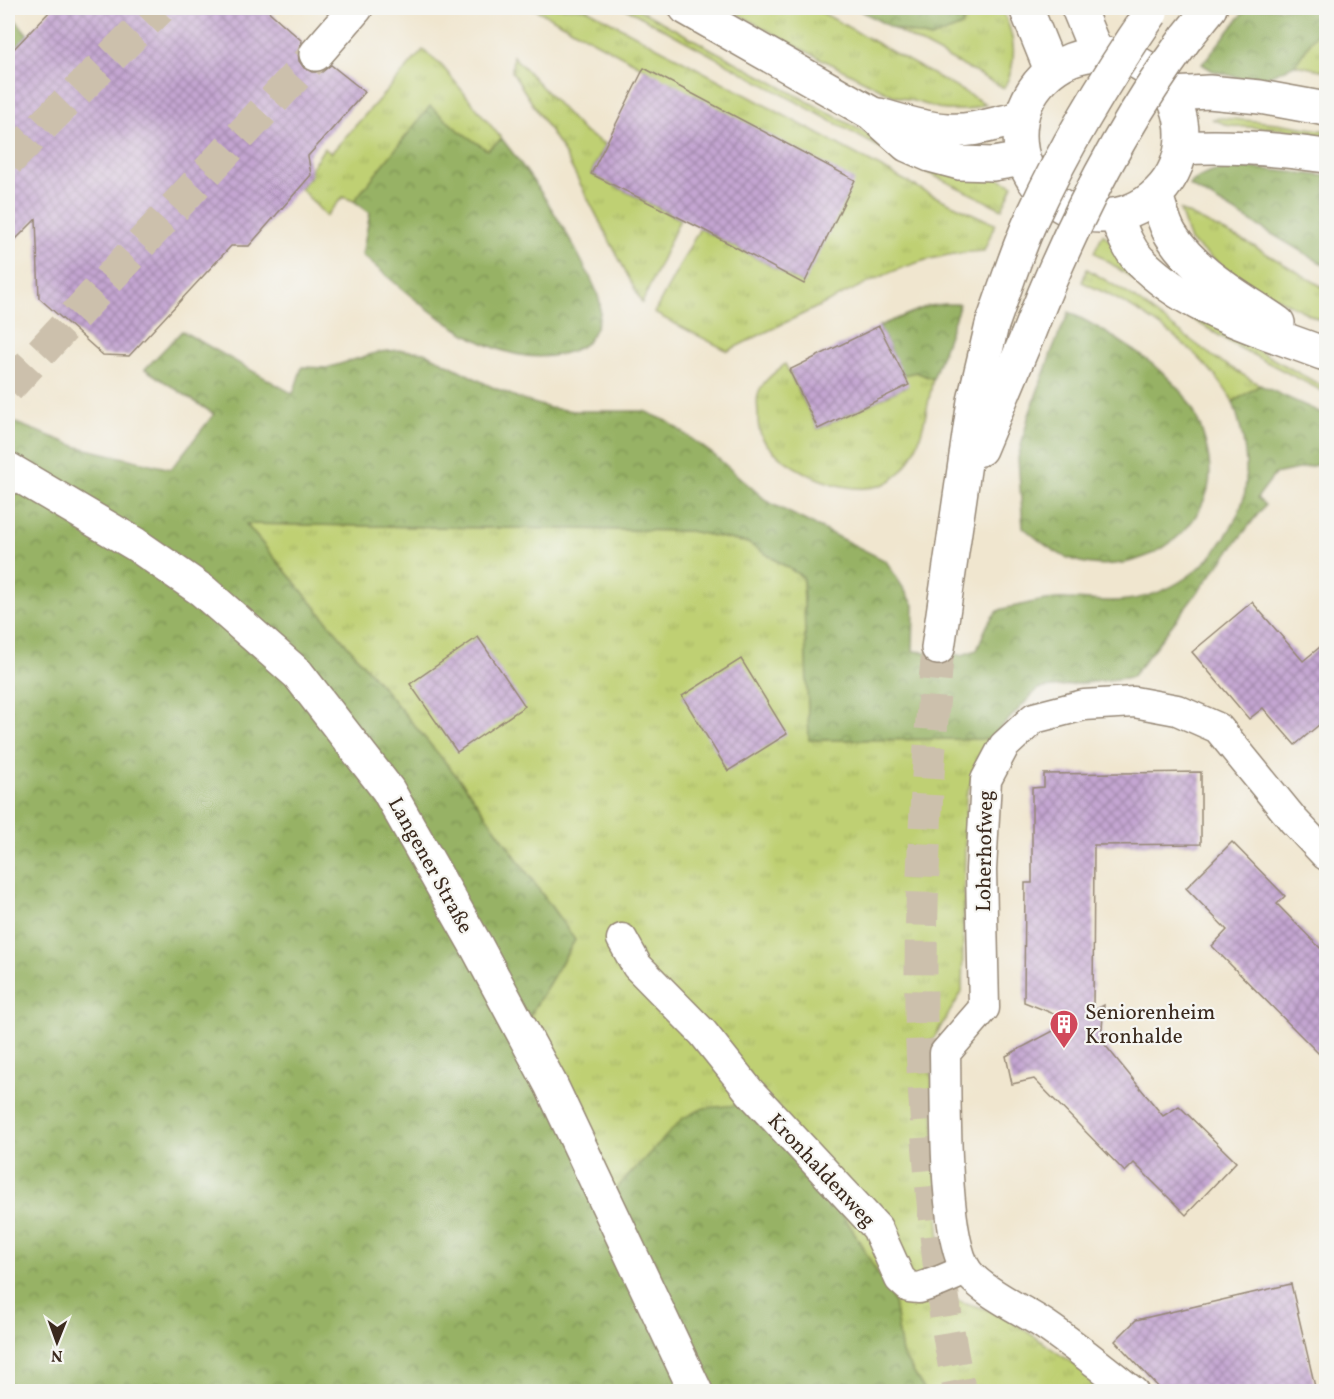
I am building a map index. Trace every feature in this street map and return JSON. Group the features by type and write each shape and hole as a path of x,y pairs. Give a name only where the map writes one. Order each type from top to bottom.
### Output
{"main road":[{"path":"316,54 356,8"},
{"path":"686,8 871,113 907,145 930,155 960,163 993,164 1023,159"},
{"path":"1026,8 1051,70"},
{"path":"1078,8 1097,54"},
{"path":"962,495 1067,241 1106,163 1149,91 1210,8"},
{"path":"939,648 974,401 992,325 1030,220 1091,104 1153,10"},
{"path":"1097,54 1131,59 1152,71 1172,94 1183,128 1182,148 1174,173 1156,196 1138,208 1116,216 1088,216 1063,208 1042,192 1029,176 1020,145 1021,118 1030,93 1051,70 1078,57 1097,54"},
{"path":"1172,94 1209,92 1326,109"},
{"path":"871,113 928,128 949,130 977,128 1021,118"},
{"path":"1182,148 1263,148 1326,156"},
{"path":"1156,196 1170,234 1184,253 1205,272 1324,354"},
{"path":"1116,216 1124,239 1138,259 1170,286 1215,312 1324,354"},
{"name":"Langener Straße","path":"8,469 135,544 204,591 298,674 388,790 477,947 551,1085 696,1392"}],"street":[{"name":"Loherhofweg","path":"966,1270 954,1232 948,1164 945,1053 984,1008 981,870 986,780 1004,746 1034,718 1084,705 1134,702 1177,710 1218,728 1294,821 1326,855"},
{"name":"Kronhaldenweg","path":"622,939 638,966 703,1033 750,1092 878,1228 900,1279 909,1287 919,1288 966,1270"},
{"path":"966,1270 986,1287 1047,1326 1133,1392"}],"green space":[{"path":"533,8 585,8 928,193 995,224 984,251 942,256 903,268 866,283 728,351 654,313 700,228 804,284 644,68"},
{"path":"625,8 636,8 910,157 998,178 1013,185 1002,209 906,162"},
{"path":"727,8 814,8 986,104 967,110 945,110 892,95"},
{"path":"856,8 967,8 962,26 931,38 892,28"},
{"path":"967,8 1001,8 1006,18 1012,38 1013,58 1009,78 1004,88 892,28 931,38 962,26"},
{"path":"1247,8 1326,8 1326,33 1316,34 1295,65 1266,77 1249,80 1213,71 1202,64"},
{"path":"8,11 28,35 8,55"},
{"path":"1326,33 1326,71 1295,65 1316,34"},
{"path":"423,50 442,66 502,139 487,150 430,107 354,201 343,197 326,216 300,188 311,175 310,170 324,148 331,153"},
{"path":"513,56 584,132 605,144 591,174 680,219 642,303 563,151 512,72"},
{"path":"430,106 458,130 487,150 502,139 553,211 592,280 600,303 600,315 596,328 585,344 551,356 522,355 492,347 435,314 362,255 370,213 354,201"},
{"path":"1212,119 1277,123 1326,131 1326,136 1282,129 1230,126"},
{"path":"1243,167 1326,176 1326,266 1189,185 1207,174"},
{"path":"1180,210 1252,245 1326,289 1326,323 1238,278 1190,241"},
{"path":"1103,234 1163,291 1255,349 1326,388 1326,393 1236,346 1094,252"},
{"path":"1087,269 1130,295 1215,358 1260,385 1233,402 1204,364 1167,331 1125,303 1082,282"},
{"path":"960,304 933,379 916,372 903,375 879,326 928,306"},
{"path":"1069,312 1132,349 1176,385 1192,407 1205,442 1210,478 1200,509 1188,527 1173,541 1136,560 1115,564 1094,564 1073,560 1053,550 1023,527 1018,458 1028,418 1053,348"},
{"path":"182,331 293,394 302,367 327,368 379,352 400,350 424,352 490,386 550,408 574,411 644,411 667,421 714,455 768,502 886,561 914,605 913,651 962,655 977,650 989,623 1002,609 1055,599 1120,601 1136,599 1171,587 1202,565 1226,536 1243,502 1245,492 1244,446 1233,402 1260,385 1326,415 1326,463 1275,474 1257,498 1265,505 1132,677 1038,689 990,739 809,740 803,577 748,543 690,531 246,524 465,786 575,940 527,1020 611,1194 683,1118 704,1108 739,1105 807,1166 852,1229 894,1302 902,1354 925,1391 8,1391 8,420 78,447 171,469 214,414 145,369"},
{"path":"785,364 818,429 907,386 903,375 916,372 933,379 917,446 903,470 893,479 879,486 862,488 843,486 805,473 773,451 760,433 757,399 764,383"},
{"path":"246,524 690,531 748,543 803,577 810,740 990,739 966,796 962,992 930,1044 940,1251 952,1299 1002,1314 1112,1391 925,1391 902,1354 894,1302 852,1229 610,1194 527,1020 575,940 465,786"}],"building":[{"path":"53,8 265,8 302,41 298,51 299,61 304,68 312,72 322,72 331,65 365,92 308,156 311,175 249,246 231,246 129,356 103,355 39,298 36,219 8,247 8,55"},
{"path":"644,68 855,180 804,284 700,228 591,174"},
{"path":"879,326 909,385 818,429 789,370"},
{"path":"1252,602 1303,661 1326,642 1326,719 1295,745 1263,708 1249,719 1192,652"},
{"path":"478,637 525,706 457,752 410,684"},
{"path":"741,659 787,734 728,771 682,696"},
{"name":"Seniorenheim Kronhalde","path":"1201,772 1201,844 1094,845 1093,1011 1104,1005 1101,1040 1163,1116 1179,1106 1236,1162 1186,1215 1134,1163 1125,1172 1034,1079 1012,1084 1006,1056 1072,1021 1024,1002 1025,883 1032,883 1032,788 1044,787 1044,774"},
{"path":"1232,842 1285,896 1277,904 1326,954 1326,1061 1212,946 1227,930 1186,888"},
{"path":"1291,1284 1316,1391 1162,1391 1115,1341 1136,1320"}],"tunnel":[{"path":"8,161 160,8"},
{"path":"8,388 316,54"},
{"path":"938,648 924,855 921,1026 926,1120 938,1251 949,1336 960,1392"}],"place":[{"name":"Seniorenheim Kronhalde","path":"1064,1050"}]}
